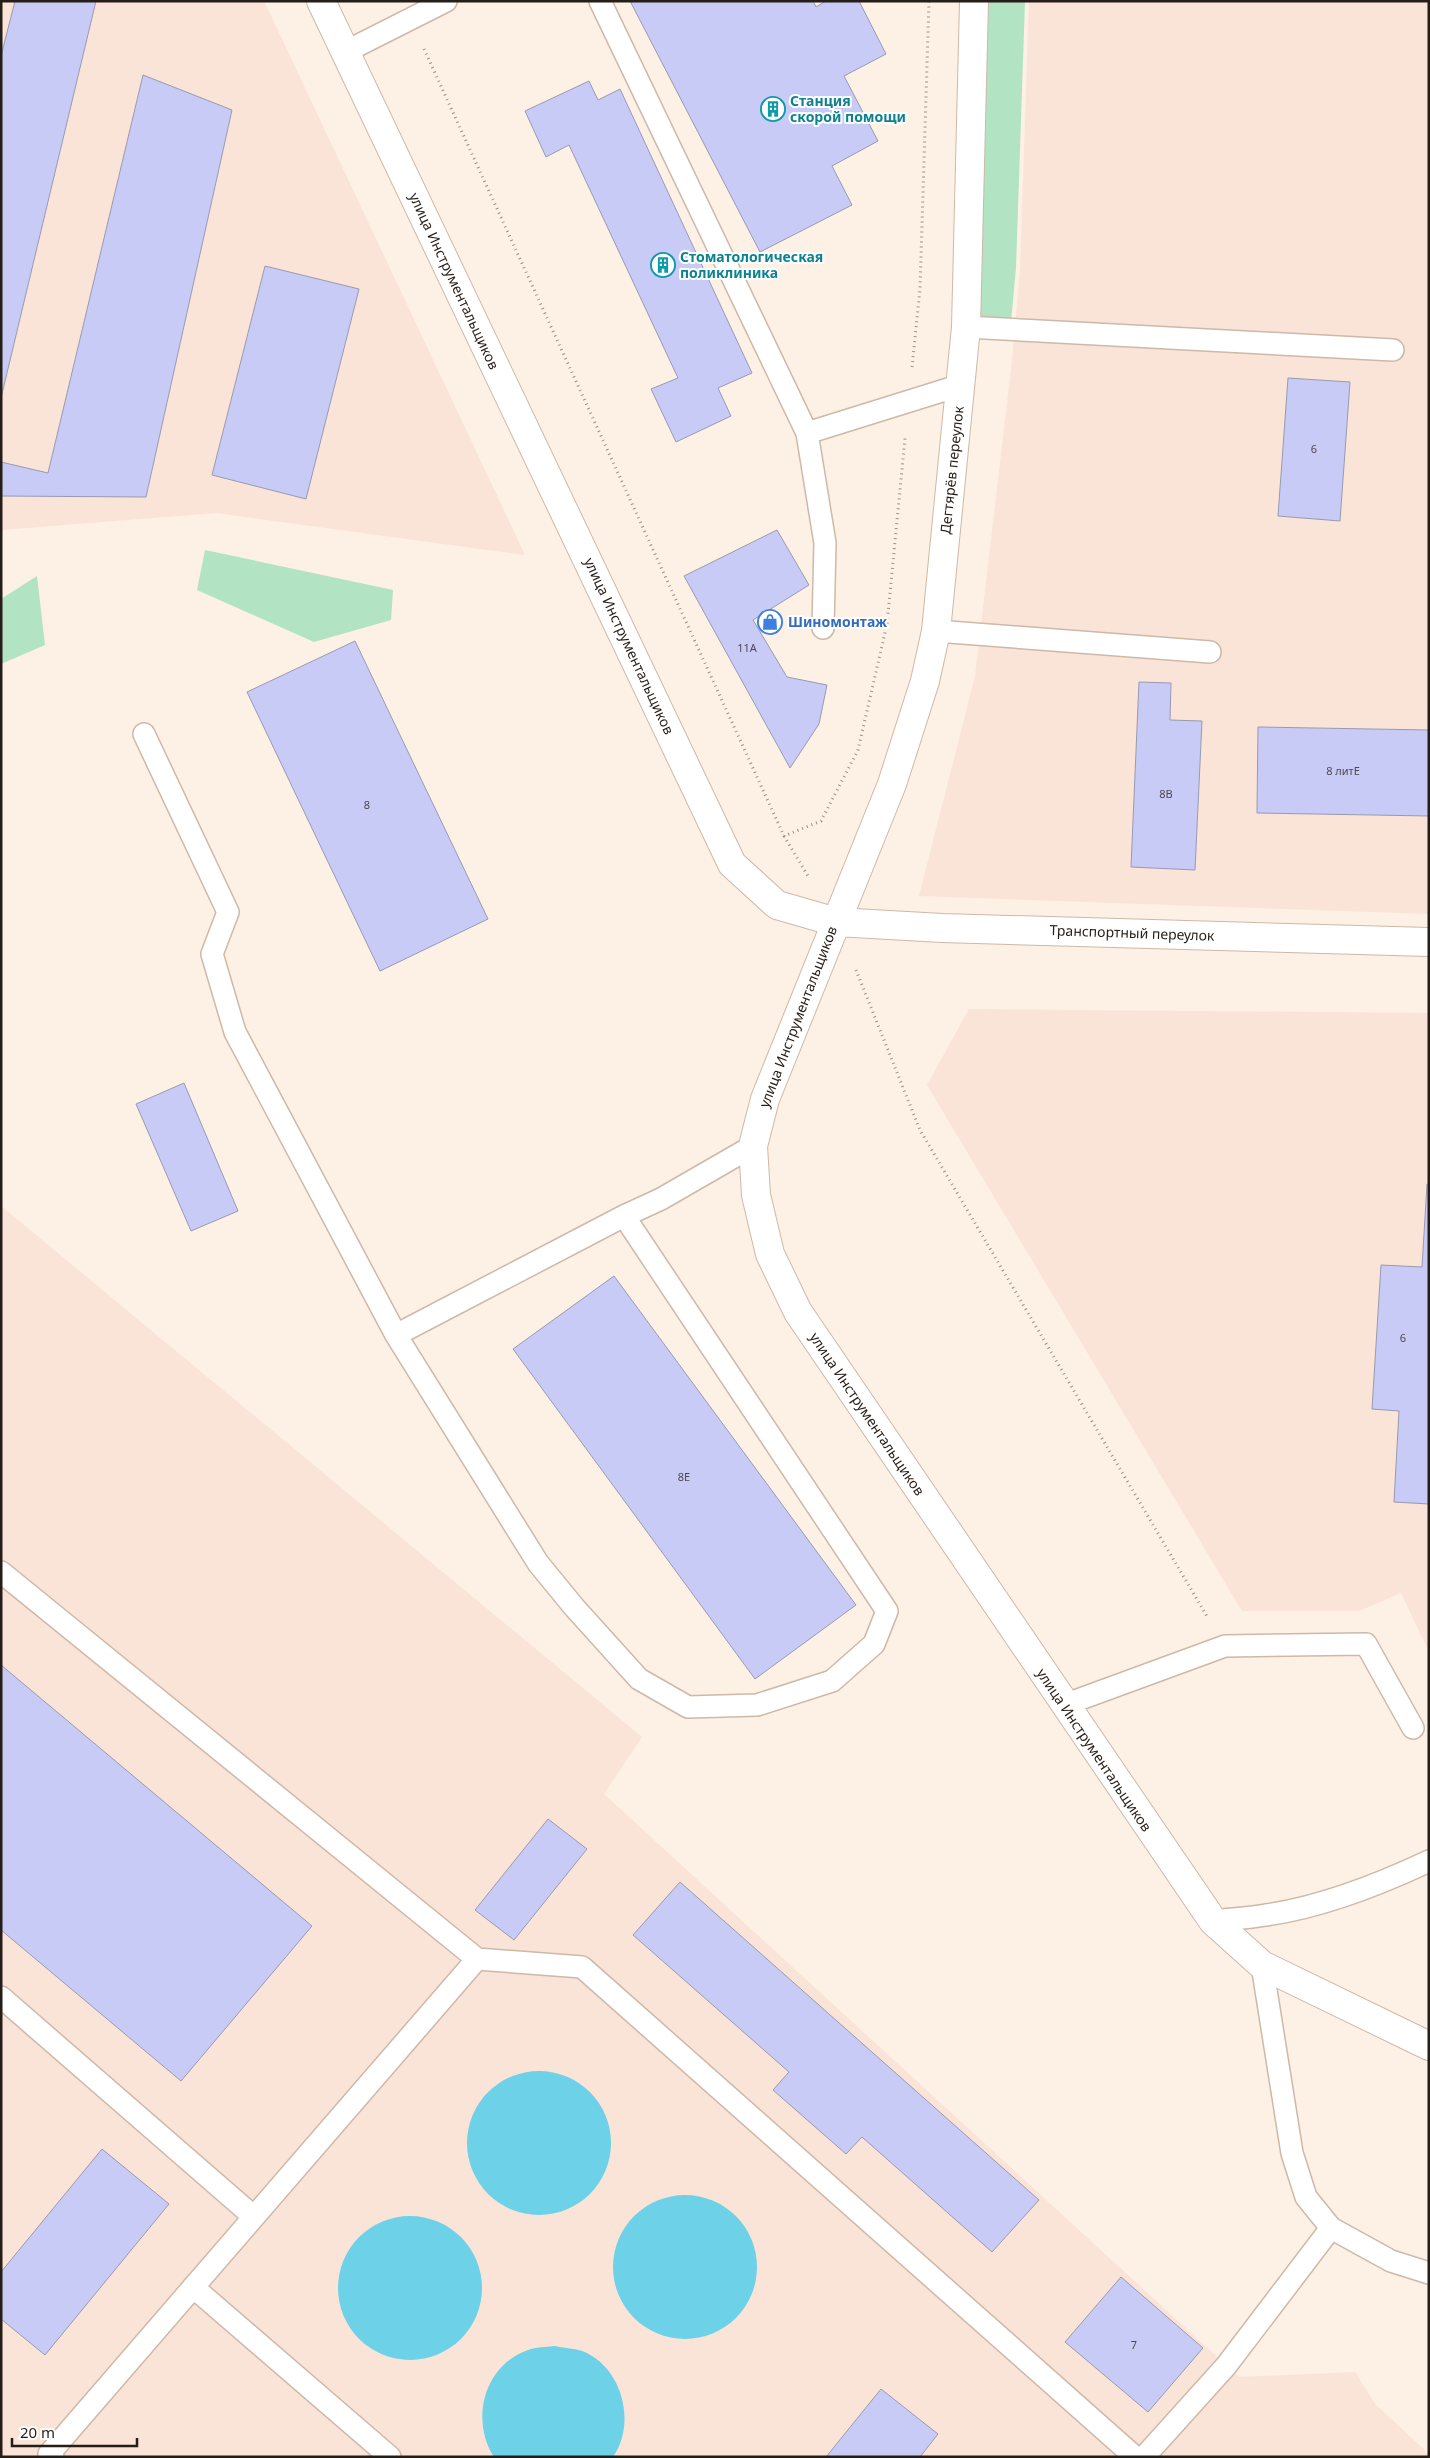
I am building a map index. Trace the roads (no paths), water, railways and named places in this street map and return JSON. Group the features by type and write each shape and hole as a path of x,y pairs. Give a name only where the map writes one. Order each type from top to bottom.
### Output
{"street":[{"name":"улица Инструментальщиков","path":"321,1 732,864 777,905 836,922 765,1099 753,1146 756,1195 770,1254 798,1312 1213,1921 1262,1966 1429,2046"},
{"name":"Дегтярёв переулок","path":"836,922 892,784 925,681 936,632 966,326 974,1"},
{"name":"Транспортный переулок","path":"836,922 942,928 1429,942"}],"lane":[{"path":"345,52 446,1"},
{"path":"600,1 807,433 825,543 823,628"},
{"path":"966,326 1393,350"},
{"path":"807,433 960,385"},
{"path":"936,632 1210,652"},
{"path":"144,734 228,912 212,954 235,1032 396,1335 538,1562 574,1607 639,1679 688,1707 758,1704 832,1681 874,1644 887,1612 624,1216"},
{"path":"396,1335 624,1216 661,1199 753,1146"},
{"path":"1,1572 477,1959 582,1967 1135,2457"},
{"path":"1064,1705 1225,1646 1366,1644 1413,1728"},
{"path":"1213,1921 1267,1915 1327,1901 1402,1873 1429,1860"},
{"path":"53,2457 49,2454 477,1959"},
{"path":"1262,1966 1292,2153 1306,2197 1331,2228 1391,2261 1429,2273"},
{"path":"1,1997 254,2217"},
{"path":"1144,2457 1226,2366 1331,2228"},
{"path":"193,2287 390,2457"}],"water":[{"path":"539,2071 566,2077 579,2083 590,2092 599,2103 605,2116 611,2143 605,2170 599,2183 590,2194 579,2203 566,2209 539,2215 512,2209 499,2203 488,2194 479,2183 473,2170 467,2143 473,2116 479,2103 488,2092 499,2083 512,2077"},
{"path":"685,2195 712,2201 725,2207 736,2216 745,2227 751,2240 757,2267 751,2294 745,2307 736,2318 725,2327 712,2333 685,2339 658,2333 645,2327 634,2318 625,2307 619,2294 613,2267 619,2240 625,2227 634,2216 645,2207 658,2201"},
{"path":"410,2216 437,2222 461,2237 476,2261 482,2288 476,2315 461,2339 437,2354 410,2360 383,2354 359,2339 344,2315 338,2288 344,2261 359,2237 383,2222"},
{"path":"555,2346 582,2351 596,2358 616,2382 622,2397 624,2428 620,2443 613,2457 494,2457 483,2427 486,2395 492,2381 501,2368 513,2357 531,2349"}],"place":[{"name":"Станция скорой помощи","path":"773,109"},
{"name":"Стоматологическая поликлиника","path":"663,265"},
{"name":"Шиномонтаж","path":"770,622"}]}
